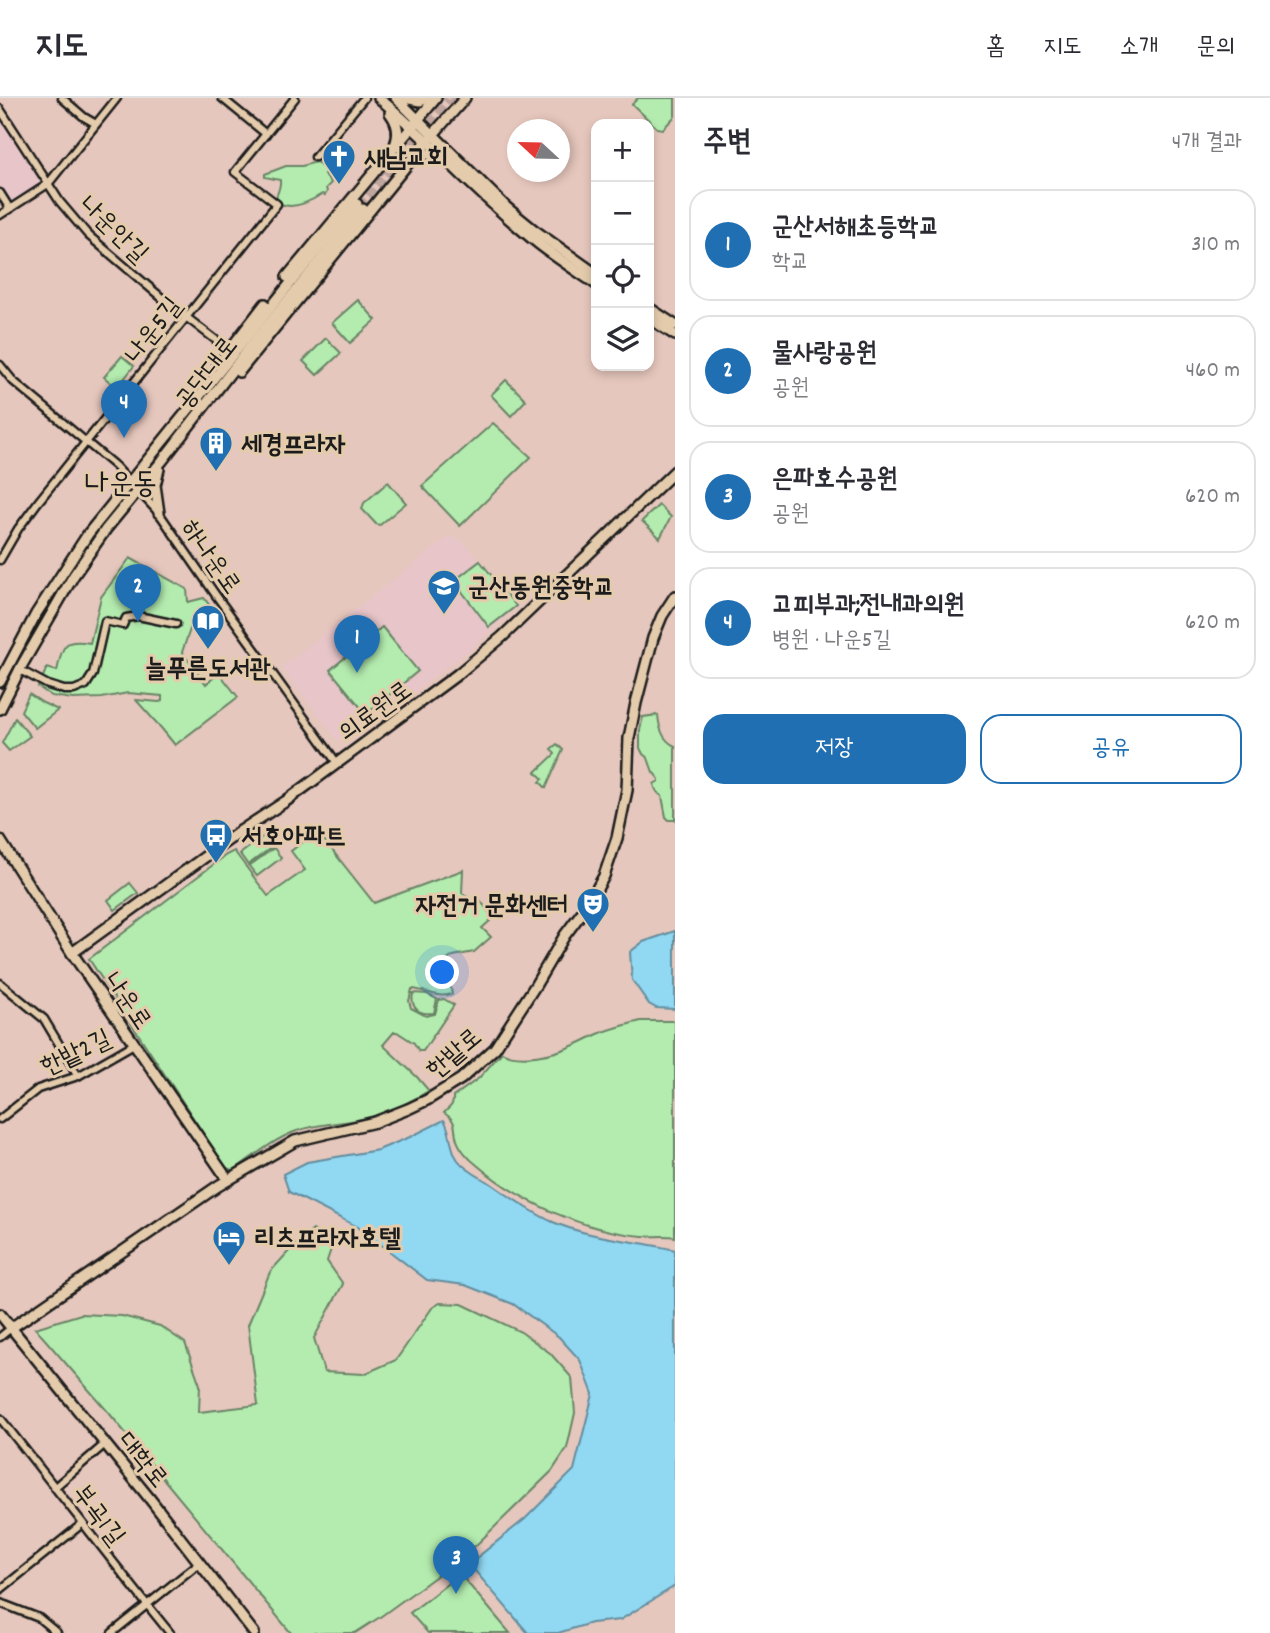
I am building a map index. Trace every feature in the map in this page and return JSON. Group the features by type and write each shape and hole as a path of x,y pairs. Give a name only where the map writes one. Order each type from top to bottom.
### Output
{"street":[{"path":"62,98 96,124"},
{"path":"0,215 48,184 117,98"},
{"path":"222,98 266,134 295,98"},
{"path":"315,157 364,98"},
{"path":"378,98 411,127 430,138 534,230 591,270"},
{"path":"378,98 397,125 398,137 393,150"},
{"path":"396,98 418,119 430,138 485,197 539,244 591,280"},
{"path":"404,98 420,101 429,98"},
{"path":"168,437 229,350 436,98"},
{"path":"159,513 156,485 162,461 257,350 407,164 465,98"},
{"name":"나운안길","path":"0,109 67,211 89,235 229,350"},
{"name":"나운5길","path":"0,561 18,529 276,204 235,172 266,134"},
{"path":"407,164 418,156 428,154 442,158 456,168"},
{"path":"0,193 10,209"},
{"name":"공단대로","path":"0,682 36,614 88,534 285,290 360,206 106,529 74,575 0,709"},
{"path":"654,311 675,325"},
{"path":"654,321 675,335"},
{"name":"하나운로","path":"0,365 13,381 115,466 159,513 337,763"},
{"name":"의료원로","path":"72,953 458,674 488,649 675,471"},
{"name":"한밭로","path":"11,1328 228,1180 295,1141 375,1122 427,1100 468,1074 495,1048 604,876 617,838 627,790 629,738 636,703 653,638 662,616 675,596"},
{"path":"20,670 55,688 74,690 86,685 93,674 105,621 124,625 126,618 138,615 176,624"},
{"name":"나운로","path":"0,840 72,953 228,1180"},
{"path":"0,982 44,1019 78,1076"},
{"name":"한밭2길","path":"0,1119 38,1089 78,1076 134,1044"},
{"name":"대학로","path":"0,1314 254,1633"},
{"path":"0,1337 11,1328"},
{"name":"부곡1길","path":"0,1418 170,1633"},
{"path":"55,1487 105,1444"},
{"path":"0,1590 82,1524"},
{"path":"112,1633 200,1563"},
{"path":"0,1603 39,1618 57,1633"}],"shaded area":[{"path":"0,116 41,180 35,188 11,203 0,190"},
{"path":"448,537 462,541 521,603 470,650 361,732 344,742 337,739 281,667"}],"green space":[{"path":"638,98 675,98 675,116 663,129 657,128 654,119 648,119 632,104"},
{"path":"316,162 329,171 324,174 331,183 326,188 325,195 292,206 280,204 275,200 280,180 265,177 265,174 286,166 302,166"},
{"path":"358,300 376,320 350,343 332,323"},
{"path":"326,338 341,353 317,375 303,361"},
{"path":"122,356 134,366 117,388 104,377"},
{"path":"506,380 526,400 511,416 491,395"},
{"path":"493,423 531,457 460,526 422,486"},
{"path":"388,482 406,503 380,525 362,509 364,503"},
{"path":"659,505 671,517 660,538 642,521"},
{"path":"130,558 187,589 188,602 204,598 210,606 194,618 182,652 206,684 219,673 238,697 175,745 136,700 159,702 162,701 162,696 128,693 102,698 73,699 52,696 38,687 47,668 57,671 65,646 74,642 90,643 101,597"},
{"path":"480,561 516,606 489,627 454,581"},
{"path":"382,627 418,671 366,714 330,670"},
{"path":"29,694 58,710 35,728 21,711"},
{"path":"658,715 662,733 667,741 675,746 675,820 666,817 662,796 656,791 654,784 659,779 640,748 643,717"},
{"path":"15,718 30,736 9,751 2,743"},
{"path":"557,744 563,750 546,788 540,782 543,779 536,772 555,754 551,749"},
{"path":"317,831 374,903 463,870 462,893 476,903 480,900 493,918 482,928 491,937 474,952 453,956 446,961 452,994 437,995 412,989 409,1001 411,1008 426,1016 435,1014 439,1000 444,999 454,1005 423,1051 419,1051 414,1043 397,1032 383,1045 429,1091 382,1114 314,1126 286,1135 234,1170 226,1168 89,959 234,851 268,896 305,870 291,851"},
{"path":"264,836 272,847 248,865 240,854"},
{"path":"274,848 281,858 257,876 249,866"},
{"path":"130,883 138,893 115,910 108,900"},
{"path":"413,993 427,994 437,999 434,1013 420,1012 414,1006"},
{"path":"641,1021 675,1021 675,1237 621,1233 555,1213 494,1179 463,1150 457,1140 453,1122 444,1113 452,1104 453,1097 479,1078 502,1052 527,1057 547,1054 603,1032"},
{"path":"313,1230 333,1243 327,1261 343,1284 314,1338 324,1372 364,1374 396,1360 432,1308 440,1303 462,1304 521,1332 550,1353 572,1378 575,1413 567,1448 552,1471 468,1553 355,1633 291,1633 35,1328 81,1314 122,1316 160,1326 185,1343 200,1385 199,1412 258,1405 248,1325 270,1272"},
{"path":"460,1574 510,1633 428,1633 410,1613"}],"water":[{"path":"675,931 675,1009 656,1008 649,1004 632,980 630,952 643,942"},
{"path":"444,1120 453,1150 461,1164 537,1214 568,1228 598,1236 675,1250 675,1586 620,1620 591,1623 558,1633 528,1633 469,1564 525,1519 574,1470 593,1394 580,1360 559,1337 513,1304 465,1285 427,1280 358,1227 289,1192 283,1174 307,1162 378,1150"}],"tunnel":[{"path":"357,204 447,98"},
{"path":"363,209 457,98"}],"place":[{"name":"새남교회","path":"339,186"},
{"name":"고피부과;전내과의원","path":"124,438"},
{"name":"세경프라자","path":"216,473"},
{"name":"군산동원중학교","path":"444,616"},
{"name":"물사랑공원","path":"138,622"},
{"name":"늘푸른도서관","path":"208,651"},
{"name":"군산서해초등학교","path":"357,673"},
{"name":"서호아파트","path":"216,865"},
{"name":"자전거 문화센터","path":"593,934"},
{"name":"리츠프라자호텔","path":"229,1267"},
{"name":"은파호수공원","path":"456,1594"}],"district":[{"name":"나운동","path":"121,482"}]}
